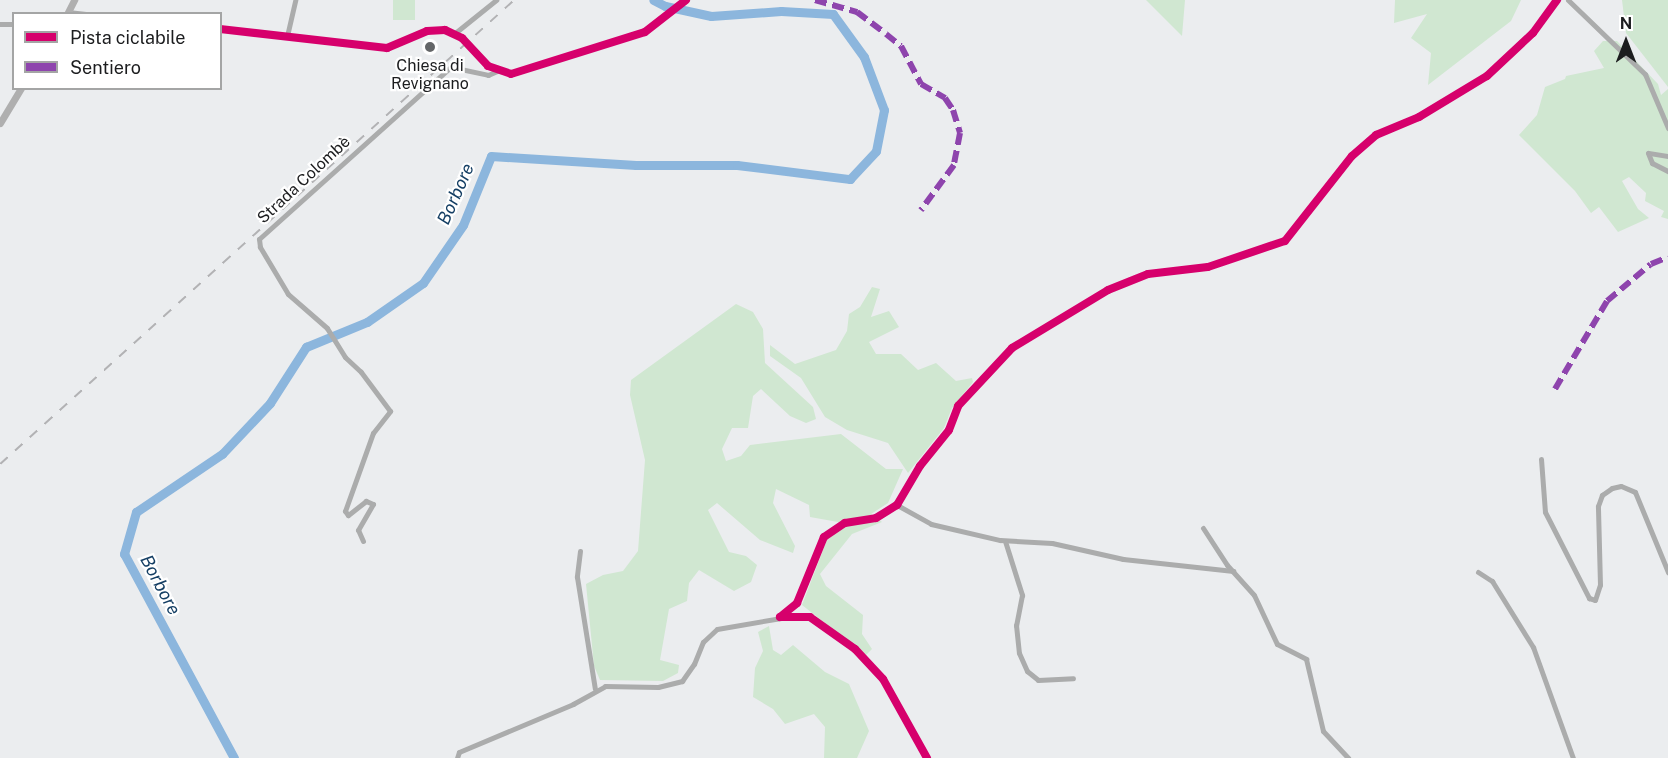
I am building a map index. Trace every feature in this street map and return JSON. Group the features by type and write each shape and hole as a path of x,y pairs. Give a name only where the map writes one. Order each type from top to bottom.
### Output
{"main road":[{"path":"0,123 20,90"}],"street":[{"path":"287,36 295,0"},
{"path":"455,33 496,0"},
{"path":"222,29 387,48 428,31 455,33 497,71 522,73 638,35 670,15 686,0"},
{"path":"781,618 782,613 797,603 824,537 845,523 876,518 897,505 921,466 949,430 958,406 1012,348 1108,290 1148,274 1208,267 1285,241 1360,149 1376,135 1419,117 1487,76 1533,33 1557,0"},
{"path":"1568,0 1649,79 1668,128"},
{"name":"Strada Colombè","path":"363,541 358,530 373,504 366,501 348,516 345,511 373,433 390,411 336,344 327,328 288,294 260,247 259,239 451,67 488,75 497,71"},
{"path":"1668,156 1648,153 1652,163 1668,171"},
{"path":"1541,459 1545,512 1589,598 1595,600 1600,585 1598,506 1602,495 1612,488 1621,486 1635,492 1668,572"},
{"path":"897,505 931,524 1005,541 1052,543 1123,559 1233,571"},
{"path":"1203,528 1233,571 1254,595 1277,644 1306,659 1323,731 1348,758"},
{"path":"1005,541 1022,596 1016,626 1019,653 1027,671 1038,680 1073,678"},
{"path":"580,551 577,577 595,690"},
{"path":"1478,572 1492,581 1533,647 1573,758"},
{"path":"457,758 459,752 573,704 605,686 658,687 682,681 694,664 704,642 717,629 781,618 810,617 855,650 883,679 927,758"}],"green space":[{"path":"393,0 415,0 415,20 393,20"},
{"path":"1146,0 1185,0 1182,36"},
{"path":"1395,0 1521,0 1511,21 1428,85 1431,53 1411,38 1427,14 1394,23"},
{"path":"1622,0 1668,0 1668,87 1626,33"},
{"path":"1603,41 1617,41 1658,84 1661,95 1668,89 1668,219 1661,217 1664,211 1645,201 1646,193 1629,177 1622,181 1638,209 1649,218 1618,232 1599,207 1591,213 1575,191 1519,135 1537,115 1545,87 1565,79 1566,76 1604,68 1594,51"},
{"path":"872,287 880,289 871,317 889,311 899,327 869,342 876,354 901,354 918,370 936,363 956,381 972,378 973,382 952,408 944,428 908,473 888,443 847,430 825,417 801,378 770,356 770,345 795,364 836,350 847,331 849,314 860,307"},
{"path":"736,304 753,312 763,329 765,363 813,407 816,419 806,423 790,416 761,389 753,396 748,428 732,428 722,449 726,461 741,456 750,445 841,434 886,469 903,469 888,503 871,514 882,522 852,534 820,574 826,586 863,615 862,634 872,649 866,655 802,605 828,537 844,528 838,522 810,517 809,505 776,489 773,503 795,546 793,553 760,540 717,503 708,510 729,552 746,556 757,565 751,582 734,591 699,570 689,583 687,601 669,609 660,660 679,665 678,673 663,681 600,680 594,666 586,584 603,575 623,571 638,551 645,460 630,395 631,380"},
{"path":"769,626 773,650 781,655 793,645 825,672 849,684 869,731 857,758 824,758 825,727 814,714 785,724 773,709 753,697 755,668 763,651 758,632"}],"waterway":[{"name":"Borbore","path":"234,758 124,554 136,512 222,454 270,403 306,347 367,322 423,283 463,225 491,156 636,165 737,165 850,179 876,151 884,110 864,57 833,14 781,11 711,16 665,6 653,0"}],"railway":[{"path":"0,464 514,0"}],"marked path":[{"path":"815,0 857,12 886,34 901,46 921,84 945,98 953,110 960,133 954,165 921,210"},
{"path":"1555,389 1607,301 1651,264 1668,257"}],"cycle path":[{"path":"222,29 387,48 427,31 445,30 462,38 488,66 511,74 645,32 686,0"},
{"path":"927,758 883,679 855,649 810,617 780,617 797,603 824,537 845,523 876,518 897,505 920,466 949,430 958,406 1012,348 1108,290 1148,274 1208,267 1285,241 1352,156 1376,135 1419,117 1487,76 1533,33 1557,0"}],"place":[{"name":"Chiesa di Revignano","path":"430,47"}]}
